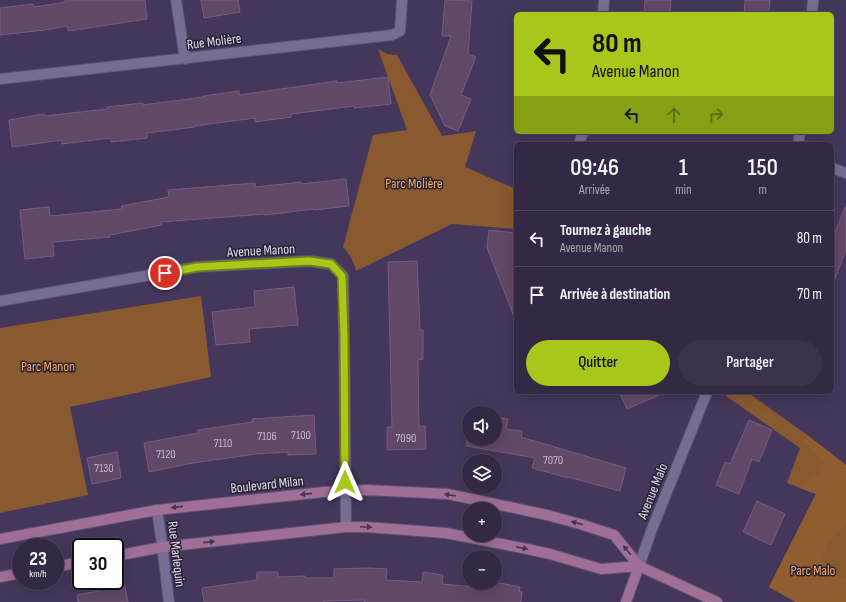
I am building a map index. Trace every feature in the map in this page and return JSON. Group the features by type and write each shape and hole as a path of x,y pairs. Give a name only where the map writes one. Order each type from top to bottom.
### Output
{"main road":[{"name":"Boulevard Milan","path":"0,539 157,510 324,492 367,490 448,494 580,524 614,535 639,566 717,602"},
{"name":"Boulevard Milan","path":"124,554 163,547 346,527 366,527 446,533 550,554 601,569 639,566"},
{"name":"Avenue Malo","path":"626,602 639,566"},
{"path":"0,577 12,575"}],"street":[{"path":"176,0 185,59"},
{"name":"Rue Molière","path":"0,79 392,35 400,31 402,0"},
{"path":"603,12 604,0"},
{"path":"812,12 813,0"},
{"path":"834,169 846,173"},
{"name":"Avenue Manon","path":"0,301 197,267 309,261 331,264 342,276 346,527"},
{"name":"Avenue Malo","path":"639,566 652,529 707,394"},
{"name":"Rue Marlequin","path":"157,510 169,602"}],"green space":[{"name":"Parc Molière","path":"378,49 387,54 397,55 442,136 476,131 465,167 514,188 514,229 452,224 356,271 351,258 343,247 373,135 407,130"},
{"name":"Parc Manon","path":"201,296 211,377 70,407 88,495 0,513 0,328"},
{"name":"Parc Malo","path":"726,394 750,394 846,465 846,602 796,602 769,587 816,494 787,483 800,448 726,396"},
{"name":"Parc Malo","path":"806,434 846,465 846,525 838,531 829,543 822,559 822,567 828,574 836,578 846,578 846,602 796,602 769,587 816,494 800,488 811,477 822,473 824,463 804,440"}],"building":[{"path":"65,0 145,0 147,19 68,31 67,26 0,35 0,8 33,4 34,7 66,2"},
{"path":"201,0 238,0 240,12 204,18"},
{"path":"445,0 472,1 468,54 476,57 461,95 471,99 458,131 445,126 430,95 451,36 442,36"},
{"path":"645,0 671,0 670,12 644,12"},
{"path":"745,0 770,0 769,12 744,12"},
{"path":"388,77 391,104 354,108 354,106 291,114 291,117 255,122 255,118 194,126 195,127 147,133 147,138 111,142 110,138 62,144 62,140 12,147 9,120 44,114 45,116 107,109 107,107 143,103 143,105 239,91 239,95 337,81 337,83"},
{"path":"346,179 349,206 265,215 161,222 162,225 110,235 110,237 53,242 54,256 25,259 20,210 49,207 50,216 122,209 121,206 169,197 168,190 255,183 255,187"},
{"path":"846,207 846,250 834,281 834,235"},
{"path":"489,230 514,233 514,316 487,248"},
{"path":"417,261 420,330 423,330 423,359 418,360 419,426 425,426 426,449 387,450 387,427 392,427 388,262"},
{"path":"294,287 298,325 249,329 250,342 216,345 212,312 255,307 254,291"},
{"path":"620,394 661,394 627,409"},
{"path":"314,415 316,454 288,455 288,452 255,454 193,463 149,472 144,443 198,433 198,430 253,422 252,419"},
{"path":"502,418 508,419 506,429 522,431 521,437 626,468 620,491 532,468 535,458 466,446 502,446"},
{"path":"749,420 772,430 759,462 752,459 739,494 716,485 725,462 730,464"},
{"path":"117,452 121,478 92,484 87,458"},
{"path":"757,501 785,514 771,545 743,532"},
{"path":"334,569 387,569 386,580 422,582 423,572 443,575 442,584 462,586 462,590 502,590 502,583 520,587 519,592 522,592 521,602 364,602 365,600 324,602 204,602 202,588 257,580 257,572 278,572 278,577 305,576 305,578 334,578"},
{"path":"124,586 128,602 78,602 77,595 104,590 124,590"}],"route":[{"path":"165,273 197,267 309,261 331,264 340,272 342,276 344,336 345,482"}]}
